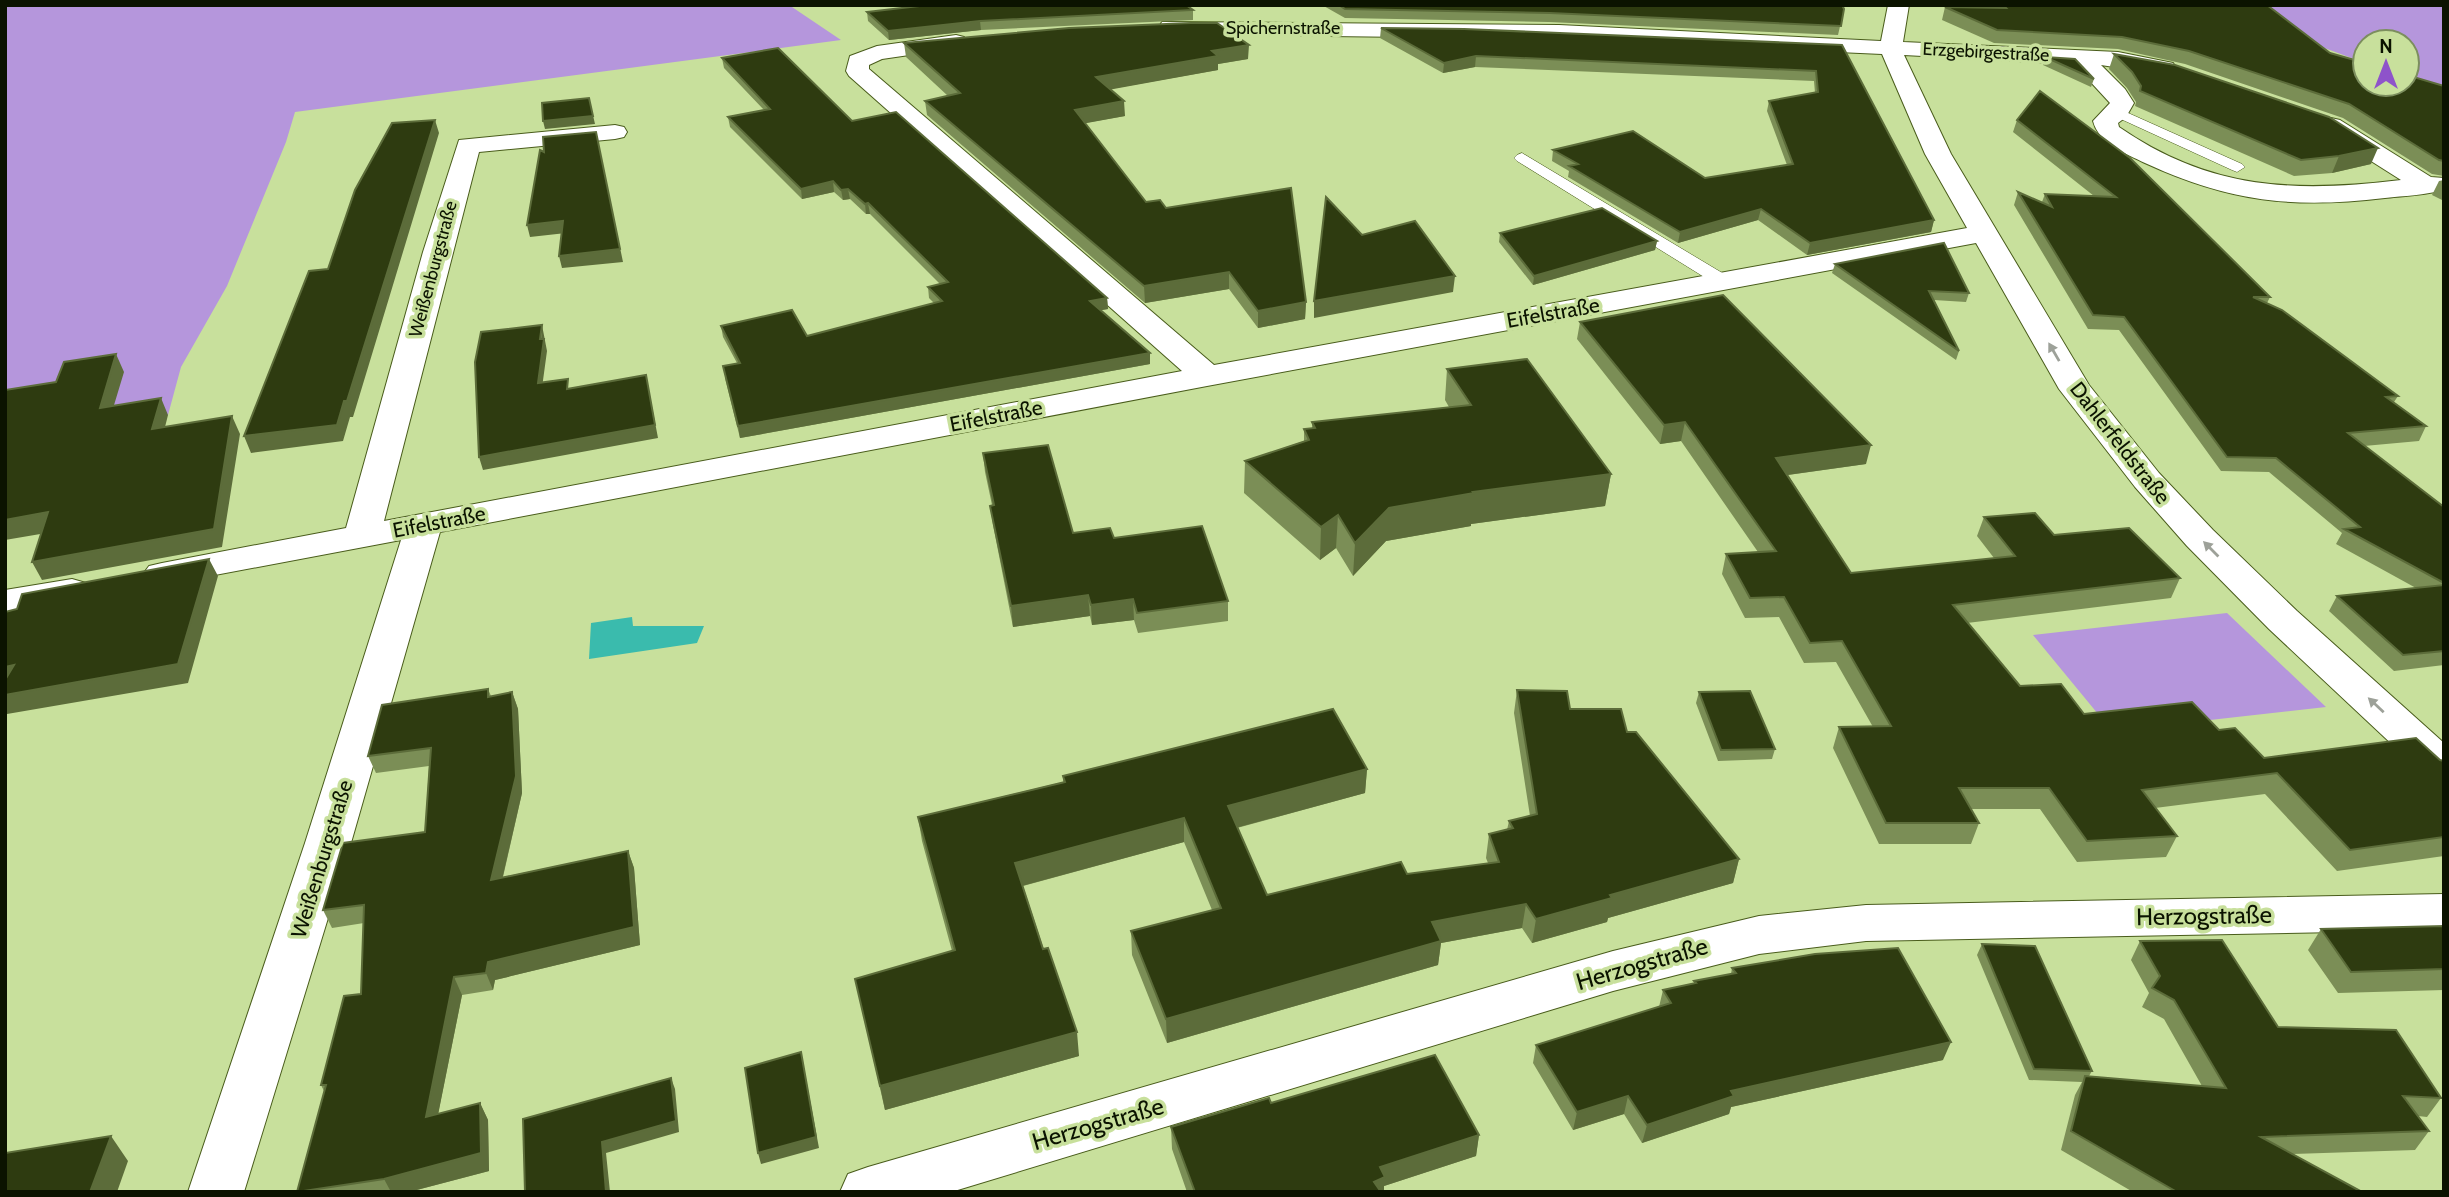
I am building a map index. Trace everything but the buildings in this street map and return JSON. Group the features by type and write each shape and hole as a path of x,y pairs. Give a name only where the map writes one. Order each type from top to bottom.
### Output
{"street":[{"path":"1891,48 1899,5"},
{"name":"Spichernstraße","path":"1152,27 1559,32 1891,48"},
{"path":"985,40 877,53 858,61 857,71 1207,376"},
{"name":"Erzgebirgestraße","path":"1891,48 2130,60 2187,75"},
{"name":"Dahlerfeldstraße","path":"1891,48 1893,59 1938,154 2075,389 2172,509 2397,743 2444,768"},
{"name":"Erzgebirgestraße","path":"2080,57 2122,103 2117,112 2105,121 2104,126 2116,136 2163,161 2239,189 2300,195 2374,192 2435,184"},
{"name":"Erzgebirgestraße","path":"2309,116 2353,137 2435,184"},
{"name":"Weißenburgstraße","path":"362,536 468,145 615,132"},
{"name":"Eifelstraße","path":"5,602 1986,233"},
{"name":"Weißenburgstraße","path":"216,1192 328,843 424,525"},
{"name":"Herzogstraße","path":"869,1192 1613,971 1759,935 1866,923 2444,912"}],"lane":[{"path":"2117,112 2237,167"},
{"path":"1522,158 1723,281"}],"shaded area":[{"path":"5,5 789,5 841,40 295,112 286,142 227,286 181,367 168,415 5,441"},
{"path":"2254,5 2444,5 2444,92 2421,84 2421,28 2351,28 2351,58 2292,36"},
{"path":"2227,613 2326,707 2112,731 2033,635"}],"water":[{"path":"632,617 633,626 704,626 697,643 589,659 591,623"}]}
